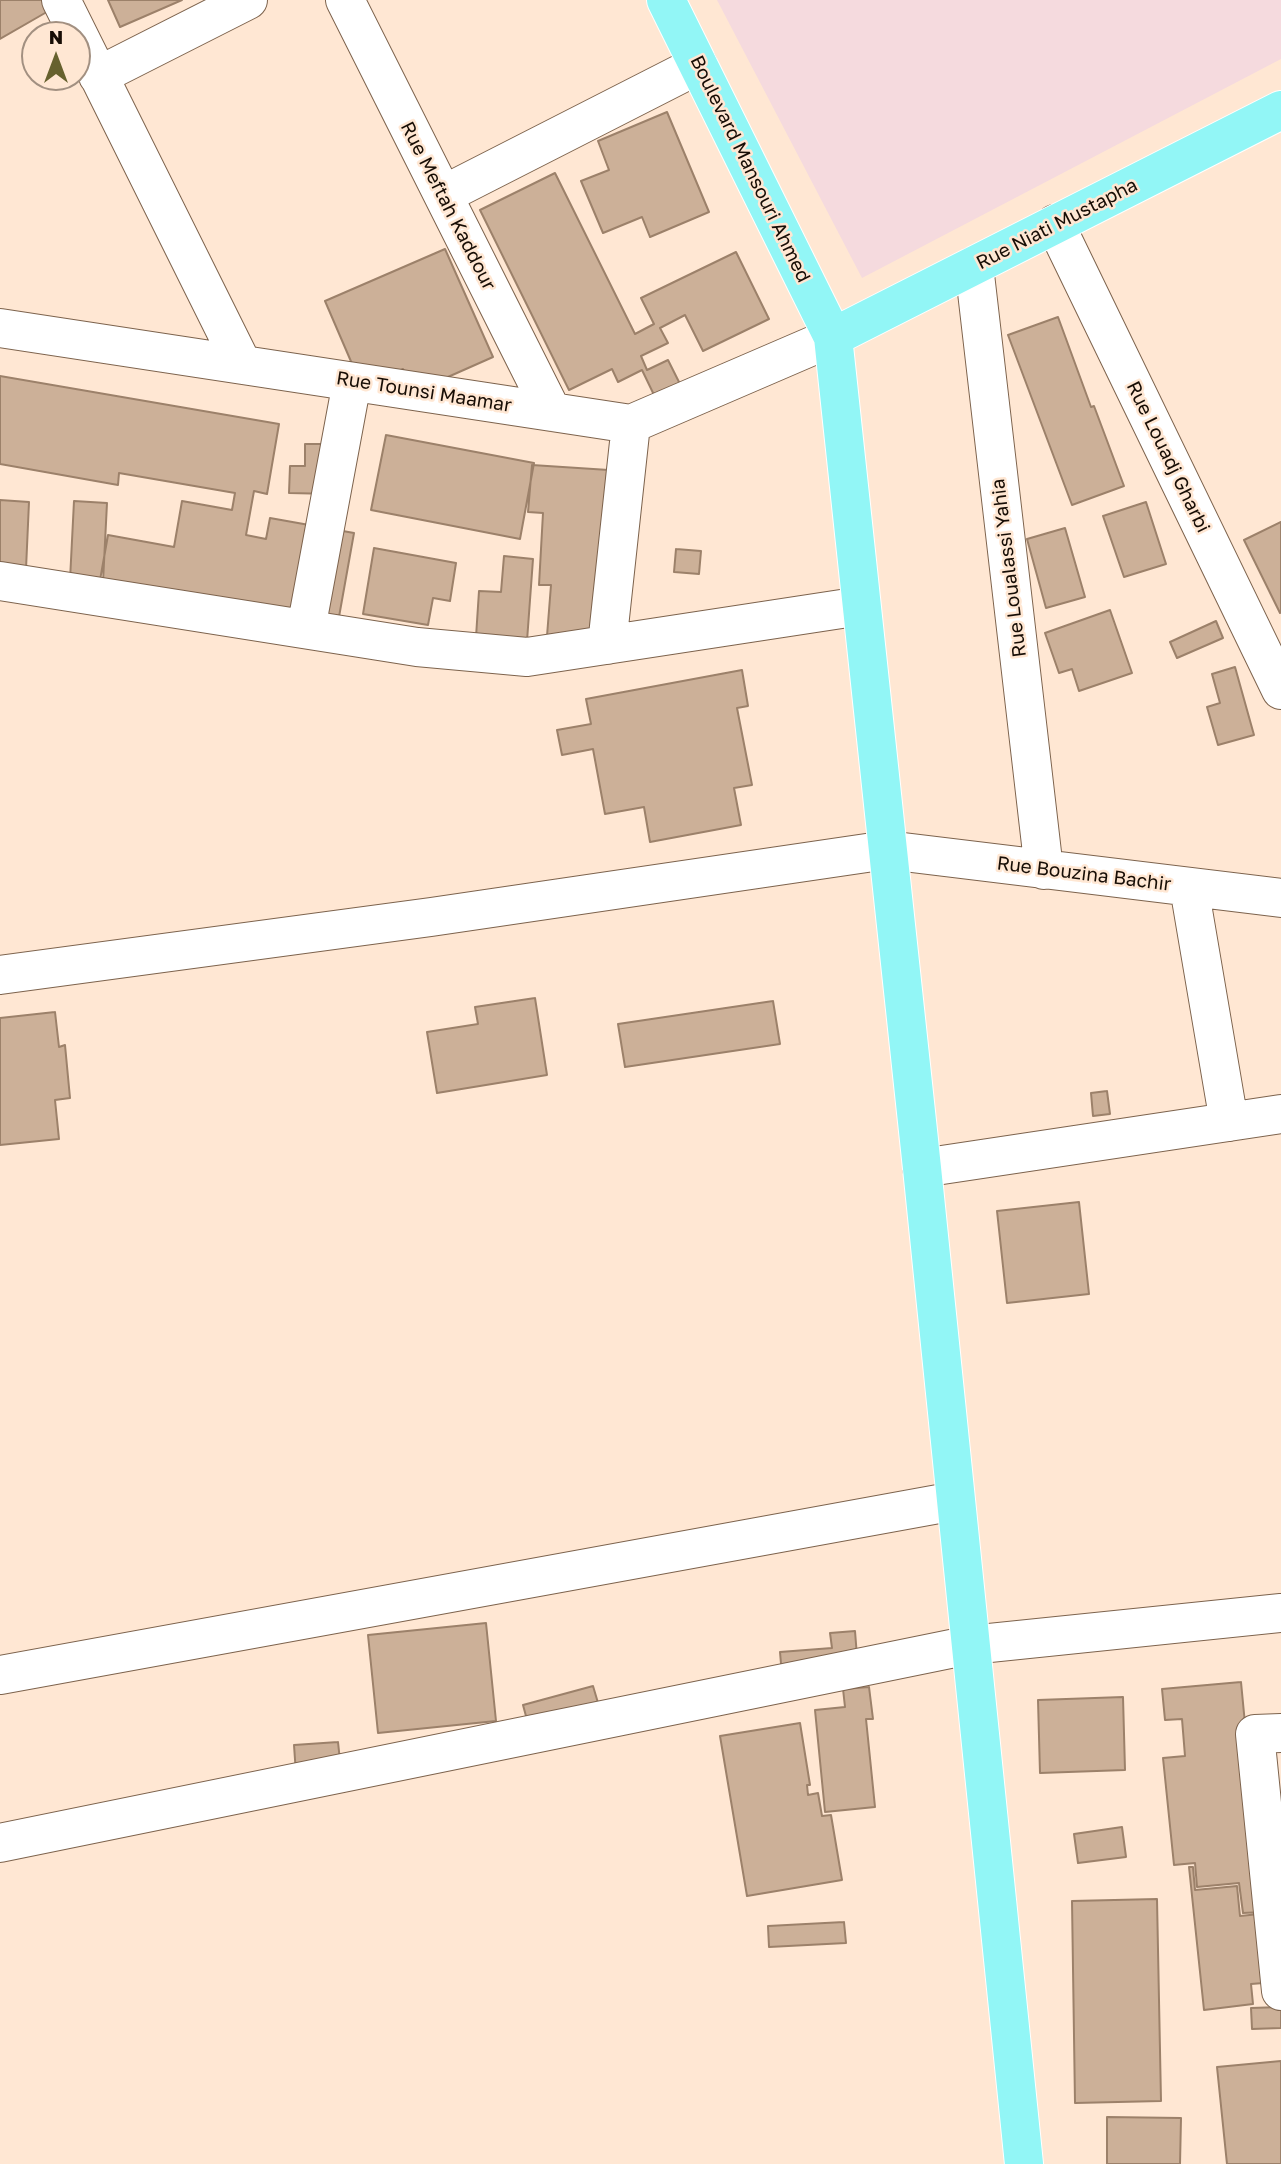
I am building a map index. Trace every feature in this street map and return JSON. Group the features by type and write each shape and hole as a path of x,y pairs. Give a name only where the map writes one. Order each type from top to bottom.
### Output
{"main road":[{"name":"Boulevard Mansouri Ahmed","path":"666,0 833,337"},
{"name":"Rue Niati Mustapha","path":"833,337 1280,114"},
{"path":"833,337 922,1168 1024,2164"}],"street":[{"path":"61,0 242,365"},
{"path":"99,76 247,0"},
{"name":"Rue Meftah Kaddour","path":"345,0 552,412"},
{"path":"443,195 698,65"},
{"name":"Rue Louadj Gharbi","path":"1055,224 1269,637 1281,690"},
{"name":"Rue Loualassi Yahia","path":"974,266 1044,870"},
{"name":"Rue Tounsi Maamar","path":"0,328 631,424"},
{"path":"607,645 631,424 833,337"},
{"path":"306,629 352,382"},
{"path":"0,581 417,647 527,657 861,606"},
{"name":"Rue Bouzina Bachir","path":"0,975 431,917 887,850 1281,898"},
{"path":"1189,887 1229,1122"},
{"path":"922,1168 1281,1114"},
{"path":"0,1675 955,1501"},
{"path":"0,1843 970,1644 1281,1613"},
{"path":"1281,1733 1255,1734 1281,1991"}],"shaded area":[{"path":"717,0 1281,0 1281,59 862,278"}],"building":[{"path":"0,0 47,0 52,9 31,21 21,21 21,27 0,39"},
{"path":"108,0 182,0 120,27"},
{"path":"667,112 709,212 650,237 642,217 603,233 581,181 609,170 598,141"},
{"path":"555,173 635,334 654,324 641,298 736,252 769,319 703,351 685,315 660,328 668,343 641,356 647,370 668,360 680,384 655,397 642,370 618,382 612,369 569,390 480,210"},
{"path":"445,249 493,357 414,392 403,369 362,387 325,301"},
{"path":"1058,317 1124,486 1072,505 1008,335"},
{"path":"0,376 279,424 267,494 254,491 246,535 266,539 270,518 354,533 337,628 99,586 108,535 174,547 182,501 232,510 235,493 119,473 118,485 0,464"},
{"path":"386,435 534,463 520,539 371,510"},
{"path":"305,444 334,444 333,494 289,493 290,466 305,466"},
{"path":"532,465 624,471 613,641 547,636 551,585 539,585 543,513 528,512"},
{"path":"0,500 29,502 26,569 0,568"},
{"path":"74,501 107,503 103,582 70,580"},
{"path":"1146,502 1166,564 1124,577 1103,516"},
{"path":"1281,522 1281,612 1280,613 1244,540"},
{"path":"1065,528 1085,597 1046,608 1027,539"},
{"path":"374,548 456,563 450,601 433,598 428,625 363,614"},
{"path":"676,549 701,551 699,574 674,572"},
{"path":"504,556 533,559 527,641 476,637 479,591 501,592"},
{"path":"1110,610 1132,673 1079,691 1072,669 1059,673 1045,633"},
{"path":"1216,621 1223,638 1177,658 1170,642"},
{"path":"1235,667 1254,735 1218,745 1207,707 1220,703 1212,674"},
{"path":"742,670 748,706 737,708 752,785 734,788 741,825 650,842 644,807 605,814 593,749 562,755 557,730 591,724 586,699"},
{"path":"535,998 547,1075 437,1093 427,1032 478,1024 475,1007"},
{"path":"773,1001 780,1044 625,1067 618,1024"},
{"path":"55,1012 59,1047 65,1045 70,1098 55,1100 59,1139 0,1145 0,1018"},
{"path":"1107,1091 1110,1114 1093,1116 1091,1093"},
{"path":"1079,1202 1089,1294 1007,1303 997,1211"},
{"path":"486,1623 496,1721 378,1733 368,1635"},
{"path":"855,1631 859,1682 783,1687 780,1652 832,1648 830,1633"},
{"path":"1241,1682 1263,1912 1243,1913 1239,1883 1197,1887 1195,1863 1174,1865 1163,1758 1185,1756 1182,1719 1165,1720 1162,1689"},
{"path":"593,1686 604,1723 533,1742 523,1705"},
{"path":"869,1687 873,1719 866,1719 875,1807 825,1812 815,1710 845,1707 843,1689"},
{"path":"1123,1697 1125,1770 1040,1773 1038,1700"},
{"path":"800,1723 810,1785 807,1785 808,1795 818,1793 822,1816 831,1815 842,1880 747,1896 720,1736"},
{"path":"338,1742 341,1770 296,1774 294,1745"},
{"path":"1122,1827 1126,1857 1078,1863 1074,1834"},
{"path":"1189,1867 1193,1867 1195,1890 1237,1886 1240,1916 1269,1913 1276,1982 1251,1984 1253,2004 1204,2010"},
{"path":"1157,1899 1161,2101 1075,2103 1072,1901"},
{"path":"844,1922 846,1943 769,1947 768,1926"},
{"path":"1281,2007 1281,2028 1252,2029 1251,2008"},
{"path":"1281,2061 1281,2164 1227,2164 1217,2067"},
{"path":"1107,2117 1181,2118 1180,2164 1107,2164"}]}
